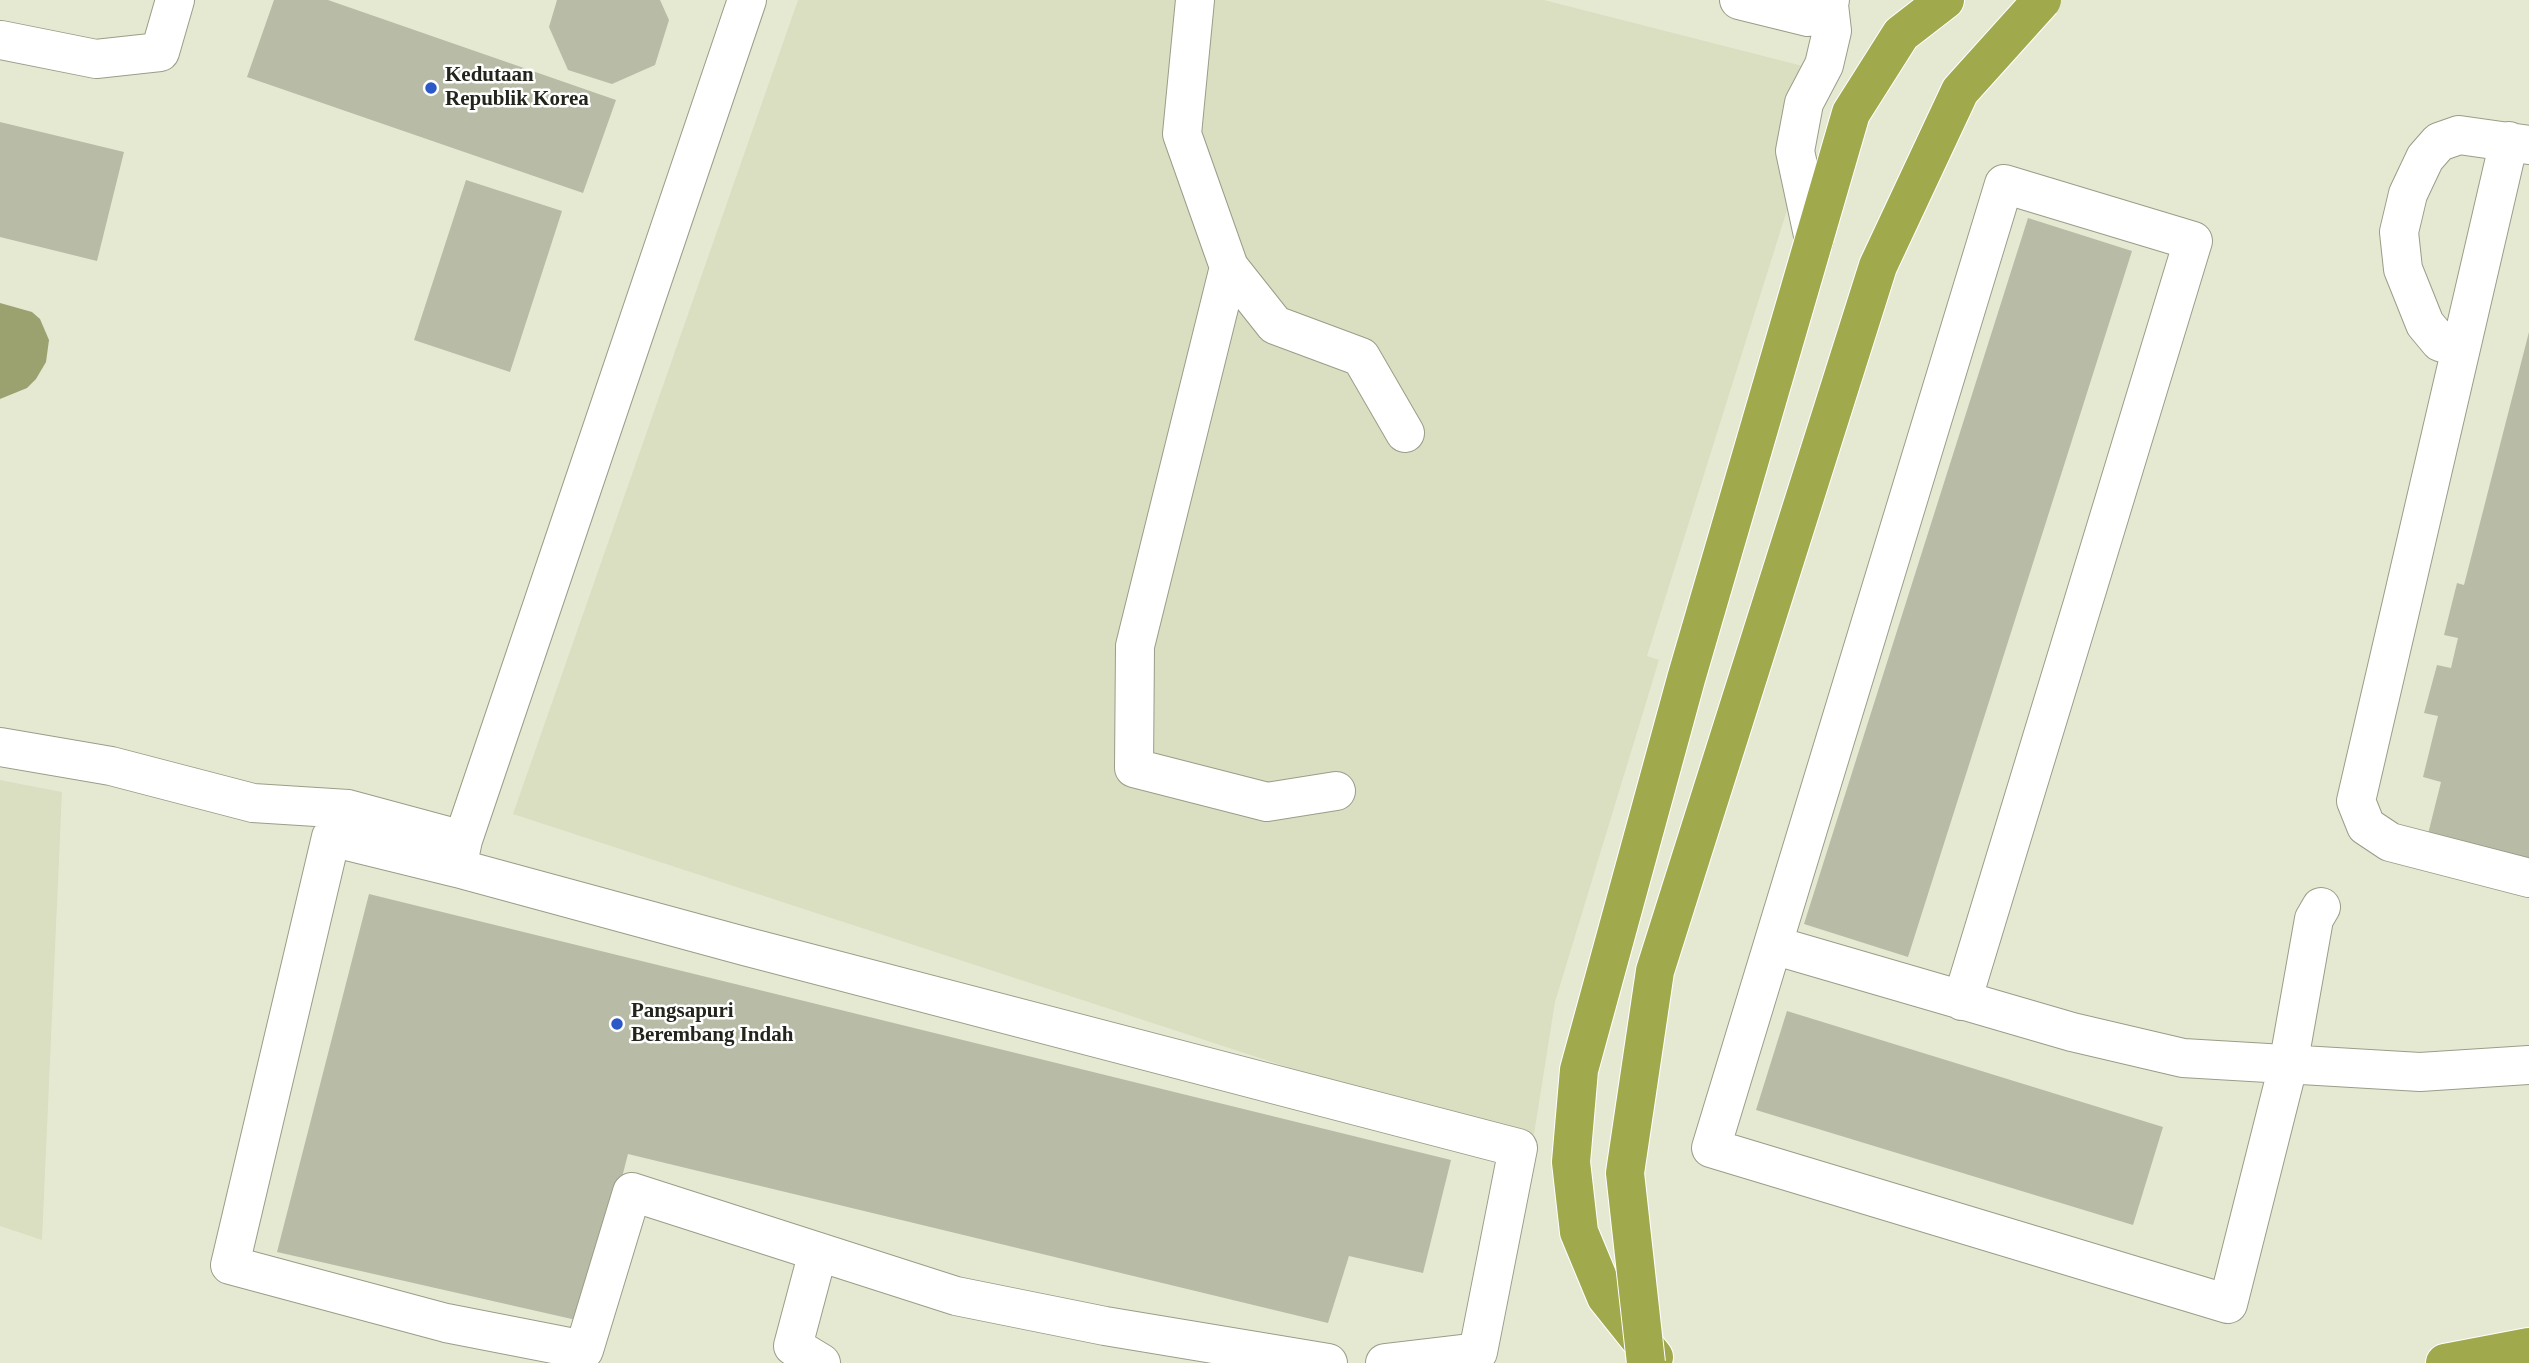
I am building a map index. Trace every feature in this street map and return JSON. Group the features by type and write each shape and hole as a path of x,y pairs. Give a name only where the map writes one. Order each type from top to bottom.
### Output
{"highway":[{"path":"1661,1363 1647,1352 1606,1297 1579,1232 1571,1162 1579,1070 1686,679 1851,113 1901,34 1945,0"},
{"path":"1646,1363 1625,1173 1655,971 1878,266 1960,92 2042,0"},
{"path":"2445,1363 2529,1348"}],"street":[{"path":"0,35 96,59 160,52 175,0"},
{"path":"460,854 747,0"},
{"path":"1195,0 1182,134 1229,267 1275,325 1361,357 1405,433"},
{"path":"1739,0 1823,7 1832,31 1824,65 1804,103 1794,151 1814,240"},
{"path":"2460,348 2440,342 2425,324 2403,269 2399,232 2408,194 2425,158 2439,142 2459,135 2519,143 2460,348 2356,801 2366,827 2390,842 2529,878"},
{"path":"1962,1001 2193,241 2004,184 1712,1148 2228,1304 2288,1066 2314,919 2321,907"},
{"path":"1229,267 1135,646 1134,768 1267,802 1336,791"},
{"path":"0,747 111,766 253,803 348,809 460,854 744,946 1518,1148 1478,1352 1385,1363"},
{"path":"460,854 331,837 230,1265 446,1323 584,1350 632,1192 956,1296 1225,1356 1328,1363"},
{"path":"1773,945 2072,1032 2183,1058 2420,1072 2529,1065"},
{"path":"818,1252 793,1346 821,1363"}],"shaded area":[{"path":"798,0 1544,0 1830,73 1647,656 1659,660 1555,1002 1532,1147 513,814"},
{"path":"0,303 32,312 40,319 49,340 46,362 36,379 27,388 0,399"},
{"path":"0,780 62,792 42,1240 0,1226"}],"building":[{"name":"Kedutaan Republik Korea","path":"274,0 328,0 616,100 583,193 247,77"},
{"path":"557,0 660,0 669,20 655,65 612,84 568,70 549,27"},
{"path":"0,122 124,152 97,261 0,237"},
{"path":"466,180 562,211 510,372 414,340"},
{"path":"2028,218 2132,251 1908,957 1804,924"},
{"path":"2529,332 2529,868 2426,842 2441,782 2423,777 2438,716 2424,713 2437,665 2451,668 2458,638 2444,635 2457,583 2464,585"},
{"name":"Pangsapuri Berembang Indah","path":"369,894 1451,1160 1423,1273 1349,1256 1328,1323 628,1154 585,1322 277,1252"},
{"path":"1787,1011 2163,1127 2133,1225 1756,1110"}],"place":[{"name":"Kedutaan Republik Korea","path":"431,88"},
{"name":"Pangsapuri Berembang Indah","path":"617,1024"}]}
